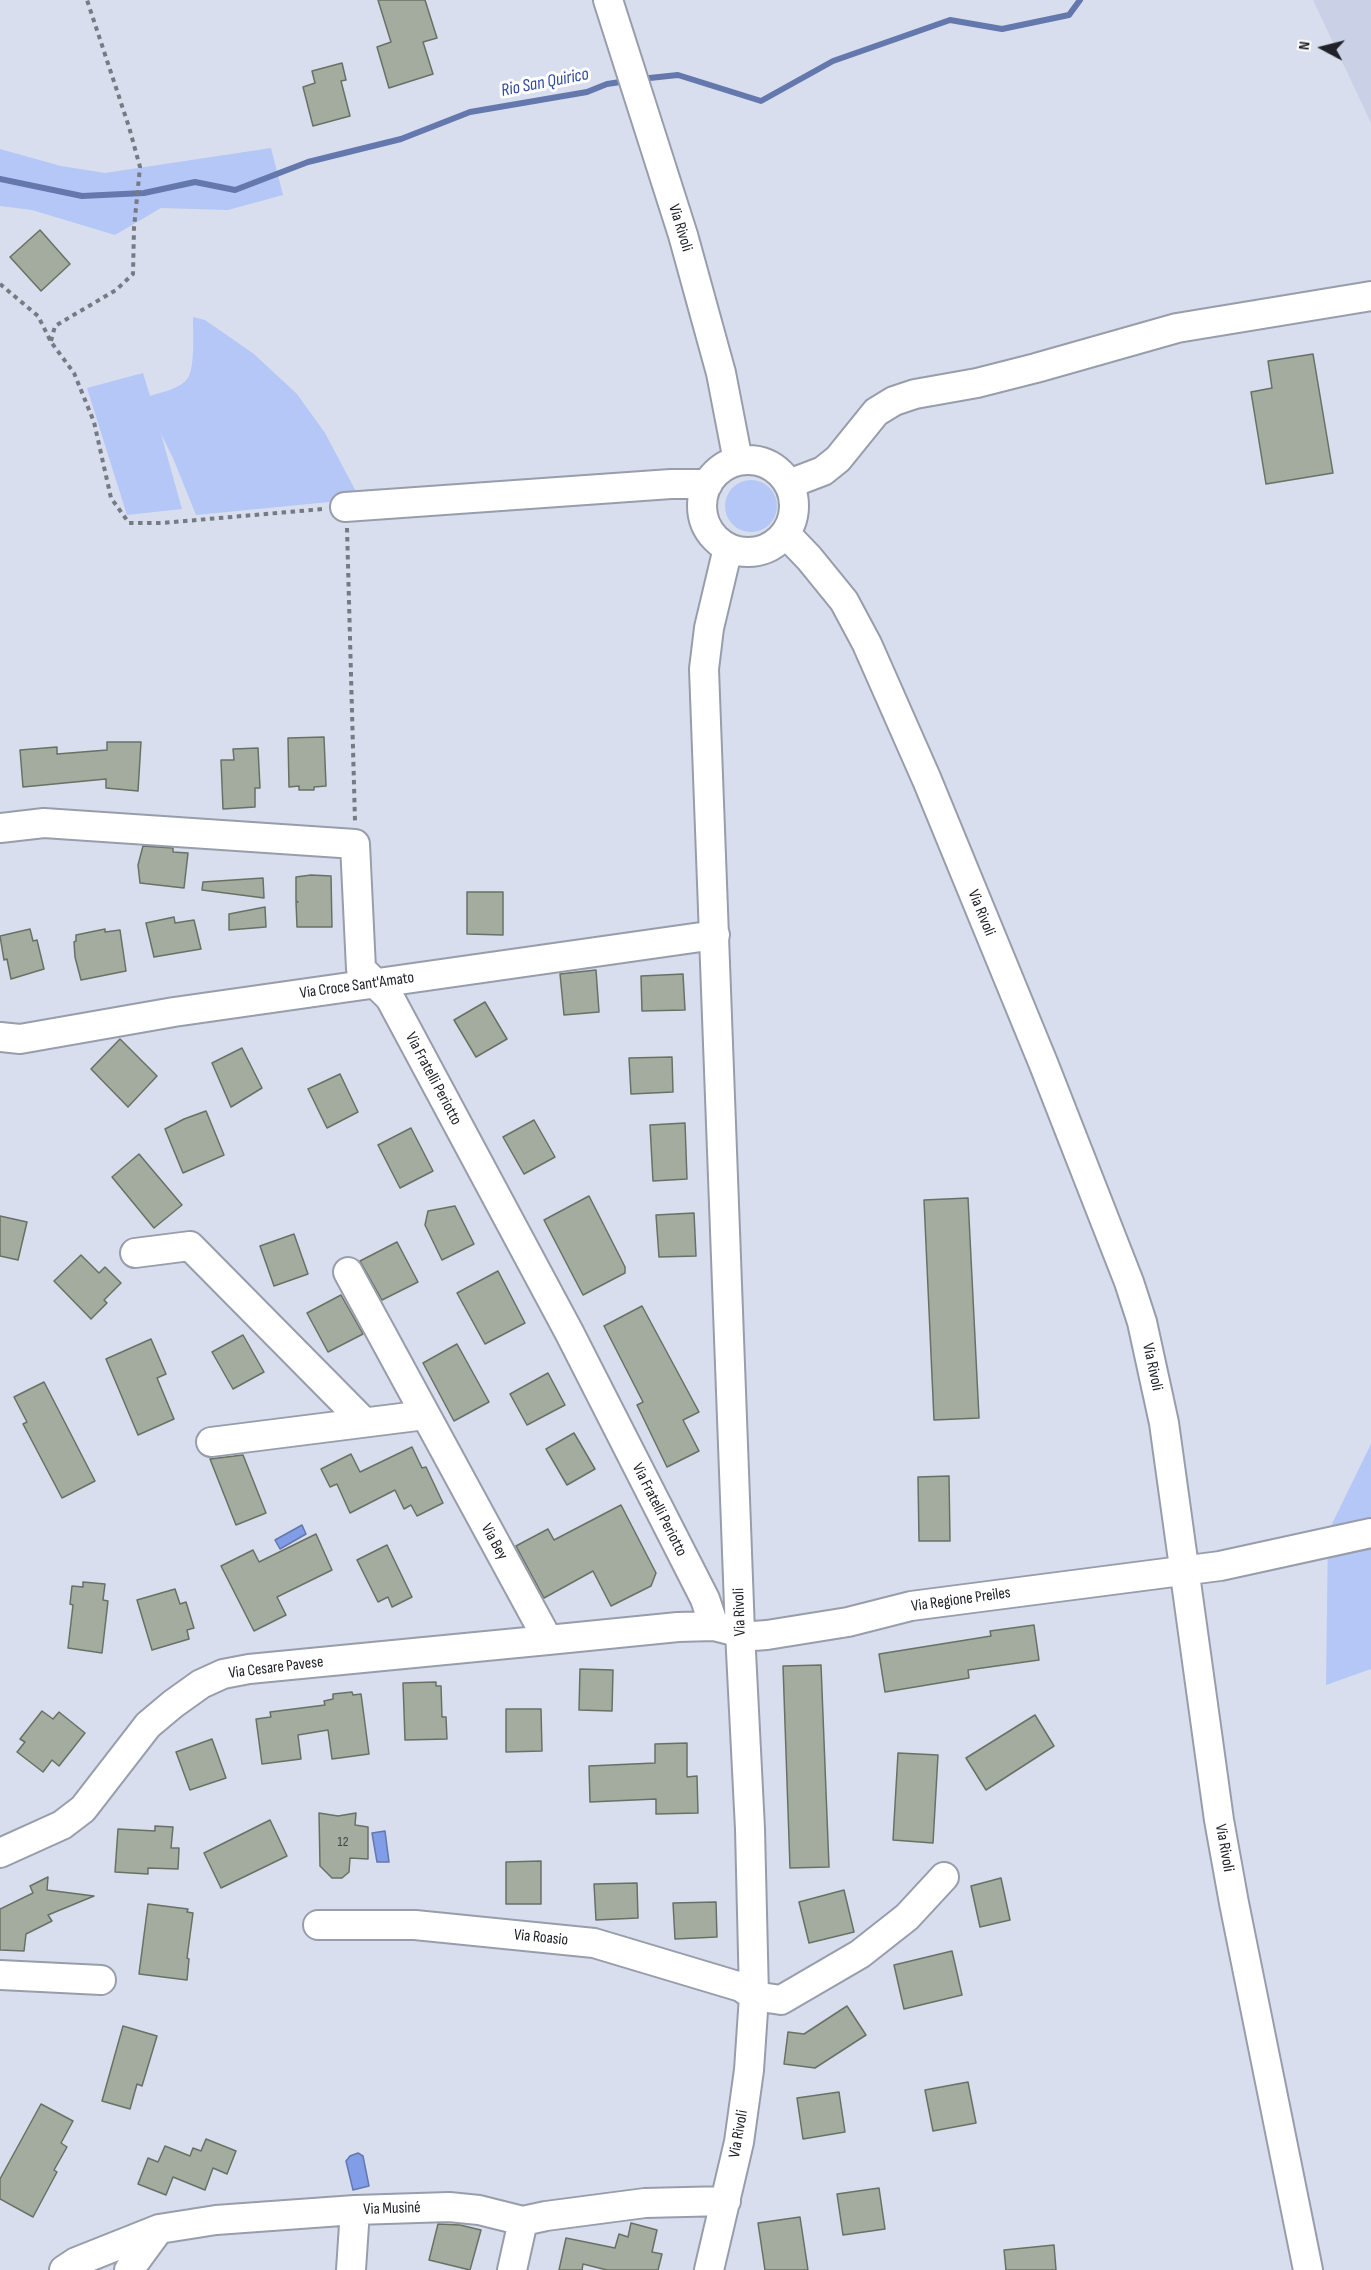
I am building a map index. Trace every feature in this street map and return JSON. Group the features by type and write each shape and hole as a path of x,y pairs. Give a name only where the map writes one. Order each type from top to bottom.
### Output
{"street":[{"name":"Via Rivoli","path":"608,0 683,235 721,373 738,461"},
{"path":"789,484 823,471 838,459 876,412 915,394 977,383 1177,328 1371,296"},
{"path":"750,460 772,466 789,484 793,496 792,522 786,534 777,543 753,553 728,548 716,539 707,527 702,513 703,498 708,484 721,470 738,461 750,460"},
{"path":"345,507 671,484 708,484"},
{"name":"Via Rivoli","path":"786,534 844,601 867,644 927,780 1130,1282 1142,1322 1164,1423 1226,1861 1308,2270"},
{"name":"Via Rivoli","path":"710,2270 739,2142 749,2070 754,1996 750,1829 727,1629 715,935 704,669 709,628 728,548"},
{"name":"Via Fratelli Periotto","path":"0,828 44,823 355,844 361,969 390,998 569,1332 705,1599 727,1629"},
{"name":"Via Croce Sant'Amato","path":"0,1037 20,1039 174,1012 715,935"},
{"path":"135,1252 190,1246 364,1422"},
{"name":"Via Bey","path":"348,1272 548,1641"},
{"path":"211,1442 425,1414"},
{"name":"Via Regione Preiles","path":"727,1629 753,1636 767,1635 848,1622 911,1606 1220,1566 1371,1533"},
{"path":"548,1641 678,1627 727,1629"},
{"name":"Via Cesare Pavese","path":"0,1853 62,1825 83,1809 148,1725 191,1690 223,1674 249,1669 548,1641"},
{"path":"754,1996 781,2000 860,1954 907,1917 944,1877"},
{"name":"Via Roasio","path":"318,1925 415,1924 594,1943 741,1987 754,1996"},
{"path":"0,1975 101,1980"},
{"name":"Via Musiné","path":"64,2270 76,2262 159,2229 216,2220 355,2210 449,2207 479,2210 524,2221 645,2203 726,2201"},
{"path":"351,2270 355,2210"},
{"path":"512,2270 524,2221"},
{"path":"129,2270 159,2229"}],"path":[{"path":"51,342 55,326 116,290 133,274 134,228 140,167 87,0"},
{"path":"0,284 38,316 51,342 74,373 93,422 111,498 129,524"}],"shaded area":[{"path":"1313,0 1371,0 1371,123"},
{"path":"271,148 283,195 228,210 161,208 115,235 32,210 0,206 0,149 61,166 105,173"},
{"path":"193,317 205,320 254,354 297,394 325,433 360,499 196,515 161,434 182,509 127,515 87,388 143,373 150,396 170,390 185,382 192,366"},
{"path":"746,480 756,480 770,487 777,506 770,525 756,532 746,532 736,528 729,521 725,511 725,501 729,491 736,484"},
{"path":"1371,1444 1371,1669 1326,1685 1328,1532"},
{"path":"302,1525 306,1534 280,1549 275,1540"},
{"path":"385,1831 389,1862 377,1862 372,1833"},
{"path":"358,2153 363,2156 369,2186 353,2190 346,2161 350,2156"}],"building":[{"path":"378,0 425,0 437,38 423,42 433,74 389,88 377,47 391,42"},
{"path":"342,63 346,80 341,81 350,116 313,126 303,87 315,83 312,71"},
{"path":"40,230 70,264 41,291 10,257"},
{"path":"1313,354 1333,473 1266,484 1251,392 1272,388 1268,361"},
{"path":"324,737 326,786 314,787 314,790 299,790 299,786 289,787 288,738"},
{"path":"107,742 141,742 138,791 106,788 106,779 23,787 20,750 57,747 57,754 107,750"},
{"path":"258,748 260,788 255,788 255,807 223,809 221,760 234,760 233,749"},
{"path":"143,846 173,848 173,852 188,853 184,888 140,883 138,865"},
{"path":"331,876 332,927 297,927 296,877"},
{"path":"263,878 264,898 202,890 203,882"},
{"path":"467,892 503,892 503,935 467,934"},
{"path":"265,907 266,927 229,930 229,914"},
{"path":"174,917 175,923 194,920 201,949 154,957 146,923"},
{"path":"30,929 33,941 37,940 44,969 11,979 7,959 4,960 0,936"},
{"path":"105,929 105,932 120,930 126,971 81,980 75,957 76,935"},
{"path":"596,970 599,1012 564,1015 560,974"},
{"path":"683,974 685,1010 642,1011 641,976"},
{"path":"485,1002 507,1039 476,1057 454,1020"},
{"path":"120,1039 157,1076 128,1107 91,1069"},
{"path":"242,1048 262,1088 231,1107 212,1063"},
{"path":"672,1057 673,1092 631,1094 629,1058"},
{"path":"340,1074 358,1112 327,1128 308,1089"},
{"path":"206,1111 224,1155 183,1173 165,1129"},
{"path":"534,1120 555,1157 524,1174 503,1137"},
{"path":"685,1123 687,1179 653,1181 650,1125"},
{"path":"411,1128 433,1171 400,1188 378,1145"},
{"path":"139,1154 182,1205 154,1228 112,1177"},
{"path":"589,1196 625,1267 625,1273 583,1295 544,1220"},
{"path":"968,1198 979,1418 934,1420 924,1200"},
{"path":"455,1206 474,1244 442,1260 425,1225 428,1211"},
{"path":"694,1213 696,1256 659,1257 656,1215"},
{"path":"0,1216 27,1222 18,1260 0,1256"},
{"path":"294,1234 308,1274 274,1286 260,1246"},
{"path":"397,1242 418,1282 382,1300 360,1261"},
{"path":"81,1255 99,1273 105,1267 121,1283 104,1300 107,1303 91,1319 54,1281"},
{"path":"498,1271 525,1323 485,1344 457,1293"},
{"path":"341,1295 363,1334 328,1352 307,1313"},
{"path":"642,1306 699,1412 683,1420 699,1451 667,1467 637,1405 643,1402 604,1326"},
{"path":"243,1335 264,1372 233,1389 212,1352"},
{"path":"151,1339 166,1374 157,1378 174,1419 138,1435 106,1359"},
{"path":"457,1344 489,1402 454,1421 423,1363"},
{"path":"548,1373 565,1405 527,1425 510,1394"},
{"path":"44,1382 95,1481 62,1498 23,1424 27,1422 14,1397"},
{"path":"574,1433 595,1469 567,1485 546,1449"},
{"path":"412,1447 422,1468 426,1467 443,1503 417,1516 411,1505 404,1509 395,1490 350,1513 337,1484 330,1487 321,1469 351,1454 360,1472"},
{"path":"243,1455 266,1513 236,1525 210,1459"},
{"path":"949,1476 950,1541 919,1541 918,1477"},
{"path":"621,1505 656,1573 651,1586 611,1606 593,1571 544,1598 516,1546 548,1529 554,1540"},
{"path":"316,1534 332,1570 277,1597 286,1615 254,1631 221,1566 253,1550 259,1562"},
{"path":"387,1545 412,1597 392,1607 388,1597 378,1602 357,1560"},
{"path":"83,1582 105,1584 103,1600 108,1601 102,1653 68,1648 73,1605 70,1604 72,1586 83,1587"},
{"path":"175,1589 180,1604 186,1602 194,1628 187,1630 189,1639 152,1650 137,1600"},
{"path":"1034,1625 1039,1660 968,1670 969,1678 885,1692 879,1654 991,1636 990,1631"},
{"path":"821,1665 829,1867 790,1868 783,1666"},
{"path":"580,1669 613,1670 612,1711 579,1710"},
{"path":"436,1682 436,1686 441,1686 442,1717 446,1717 447,1739 405,1740 403,1683"},
{"path":"352,1692 353,1695 361,1694 369,1754 332,1759 328,1730 298,1735 301,1759 262,1764 256,1719 271,1717 270,1712 325,1705 324,1701 333,1699 333,1694"},
{"path":"506,1709 541,1709 542,1751 506,1752"},
{"path":"42,1711 53,1719 59,1712 85,1733 59,1766 52,1760 43,1772 17,1752 25,1742 20,1739"},
{"path":"1035,1715 1054,1746 986,1790 966,1758"},
{"path":"212,1739 226,1778 190,1790 176,1752"},
{"path":"687,1743 687,1777 697,1776 698,1813 656,1814 656,1799 590,1802 589,1766 655,1763 655,1744"},
{"path":"898,1753 938,1755 933,1843 893,1840"},
{"path":"319,1813 338,1816 356,1813 355,1825 368,1827 368,1859 350,1858 349,1872 342,1878 332,1878 320,1866"},
{"path":"270,1820 287,1856 221,1888 204,1853"},
{"path":"155,1826 173,1827 171,1848 179,1848 178,1869 148,1868 148,1874 115,1872 118,1829 155,1831"},
{"path":"541,1861 541,1904 506,1904 506,1862"},
{"path":"48,1877 47,1890 94,1896 48,1915 52,1921 26,1934 24,1951 0,1950 0,1909 33,1893 30,1886"},
{"path":"1001,1878 1010,1920 980,1927 971,1886"},
{"path":"637,1883 638,1918 596,1920 594,1884"},
{"path":"844,1890 854,1932 809,1943 799,1902"},
{"path":"716,1902 717,1937 675,1939 673,1903"},
{"path":"148,1904 188,1909 187,1912 193,1913 187,1958 189,1959 187,1980 139,1974"},
{"path":"952,1951 962,1995 904,2009 894,1965"},
{"path":"847,2006 866,2035 815,2068 784,2064 788,2032 804,2034"},
{"path":"123,2026 157,2036 142,2086 137,2084 130,2109 102,2101"},
{"path":"968,2082 976,2123 933,2131 925,2090"},
{"path":"839,2092 845,2132 803,2139 797,2098"},
{"path":"41,2104 73,2121 61,2143 67,2147 54,2170 57,2172 33,2217 0,2199 0,2179"},
{"path":"206,2139 236,2151 227,2174 213,2168 205,2190 173,2177 166,2195 138,2184 148,2158 158,2162 165,2146 190,2156 193,2148 201,2151"},
{"path":"879,2188 885,2229 843,2235 837,2194"},
{"path":"800,2217 808,2270 765,2270 758,2223"},
{"path":"631,2223 657,2230 652,2252 662,2254 658,2270 607,2270 583,2264 582,2270 559,2270 566,2238 615,2248 619,2234 628,2237"},
{"path":"438,2224 460,2225 481,2230 470,2270 429,2260"},
{"path":"1054,2245 1056,2270 1006,2270 1004,2250"}],"waterway":[{"name":"Rio San Quirico","path":"640,79 678,75 761,101 833,61 950,20 1002,29 1069,15 1080,0"},
{"name":"Rio San Quirico","path":"0,179 82,196 144,193 195,182 235,190 308,162 401,139 470,112 587,92 607,84 627,81"}]}
